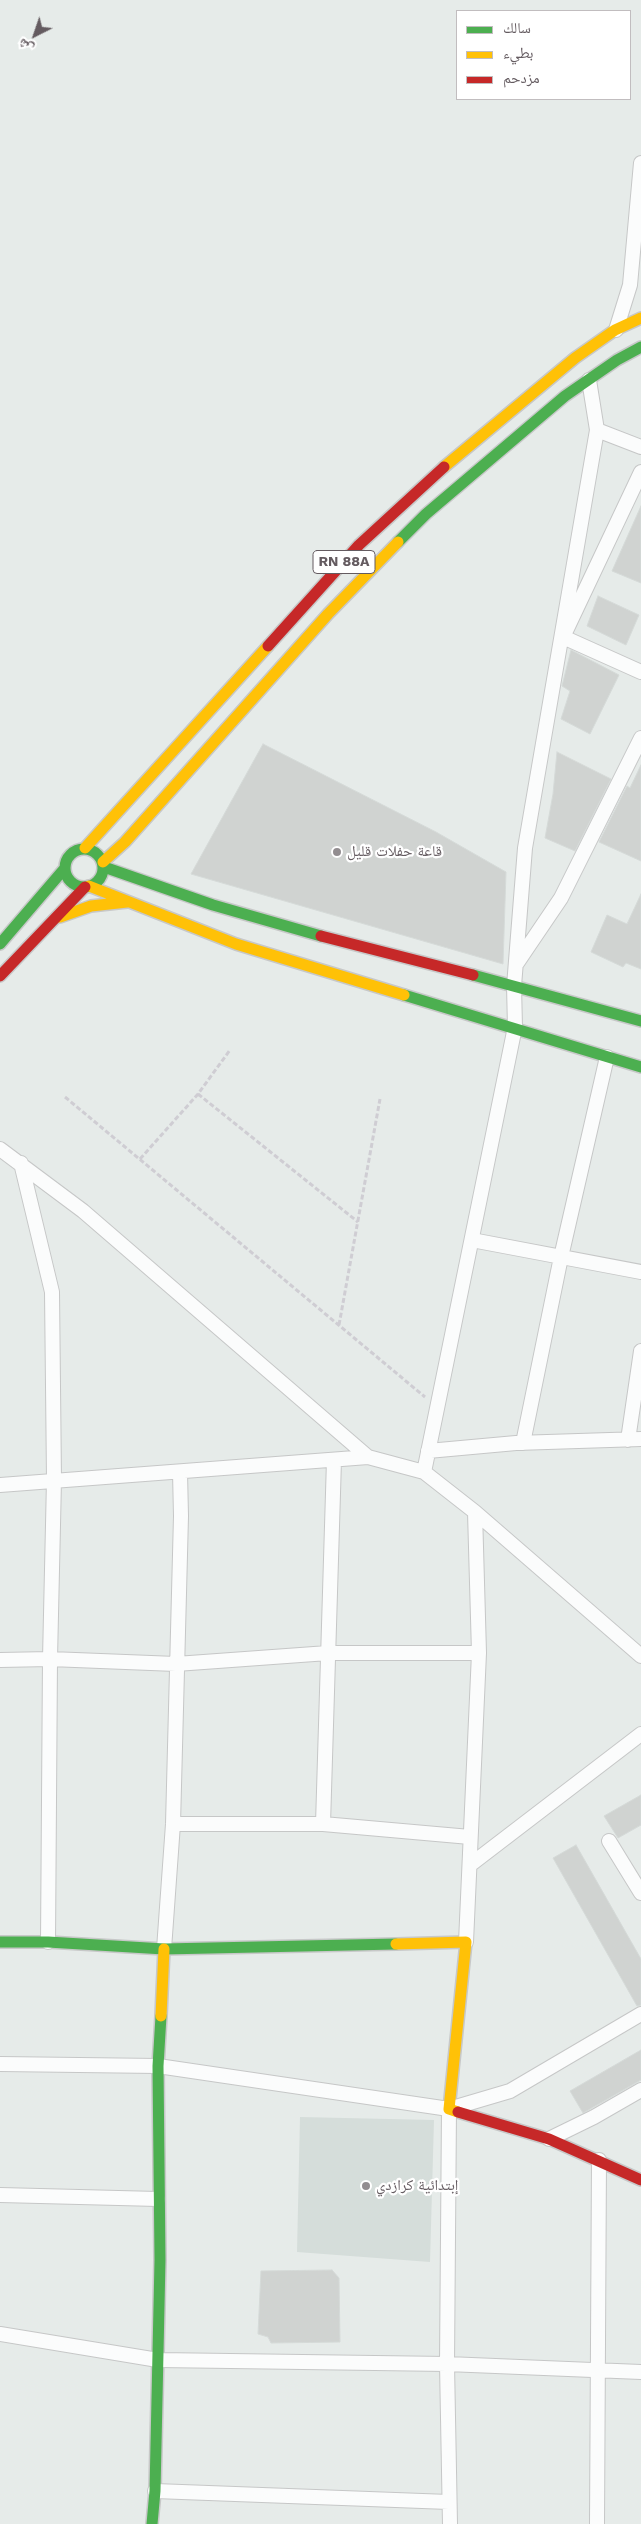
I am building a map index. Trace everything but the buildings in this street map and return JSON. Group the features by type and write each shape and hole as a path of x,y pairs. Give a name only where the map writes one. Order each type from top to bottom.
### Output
{"main road":[{"name":"RN 88A","path":"85,848 358,545 417,490 512,408 575,358 616,330 641,318"},
{"path":"0,976 87,887 100,879 103,865 328,614 419,521 528,427 617,360 641,347"},
{"path":"0,944 65,868 69,856 79,849 85,848 96,852 103,865 204,902 343,943 514,986 641,1021"},
{"path":"65,868 73,884 87,887 236,944 515,1027 641,1067"},
{"path":"57,919 91,906 127,902"},
{"path":"0,1942 48,1942 164,1949 466,1942 449,2110 549,2139 641,2180"},
{"path":"152,2524 155,2490 158,2360 158,2066 164,1949"}],"street":[{"path":"616,330 636,282 641,163"},
{"path":"424,1472 515,1027 514,986 525,848 563,637 597,430 589,380"},
{"path":"597,430 641,447"},
{"path":"563,637 641,472"},
{"path":"563,637 641,672"},
{"path":"517,963 561,898 641,738"},
{"path":"522,1443 560,1257 607,1057"},
{"path":"0,1149 83,1211 368,1457"},
{"path":"21,1163 52,1292 54,1480 50,1659 48,1942"},
{"path":"472,1240 641,1272"},
{"path":"428,1451 522,1443 634,1439 641,1351"},
{"path":"0,1485 368,1457 424,1472 474,1512 641,1656"},
{"path":"324,1824 334,1460"},
{"path":"164,1949 173,1824 181,1516 180,1472"},
{"path":"466,1942 479,1652 474,1512"},
{"path":"0,1660 50,1659 176,1664 328,1653 479,1652"},
{"path":"470,1865 641,1734"},
{"path":"173,1824 324,1824 470,1837"},
{"path":"609,1841 641,1893"},
{"path":"0,2064 158,2066 449,2110 510,2091 641,2014"},
{"path":"549,2139 594,2118 641,2090"},
{"path":"449,2110 447,2364 450,2524"},
{"path":"597,2524 599,2160"},
{"path":"0,2195 158,2199"},
{"path":"0,2334 158,2360 447,2364 641,2372"},
{"path":"155,2490 449,2502"}],"path":[{"path":"140,1159 198,1094 230,1050"},
{"path":"198,1094 358,1222"},
{"path":"65,1097 436,1407"},
{"path":"339,1326 380,1100"}],"shaded area":[{"name":"إبتدائية كرازدي","path":"300,2117 434,2120 430,2262 297,2252"}],"traffic: fast":[{"path":"398,542 426,514 565,396 617,360 641,347"},
{"path":"84,849 98,854 103,868 98,882 84,887 70,882 65,868 70,854 84,849"},
{"path":"104,867 213,905 321,936"},
{"path":"0,944 65,868"},
{"path":"473,975 641,1021"},
{"path":"404,995 641,1067"},
{"path":"0,1942 48,1942 164,1949 396,1944"},
{"path":"152,2524 155,2491 160,2260 158,2066 161,2016"}],"traffic: slow":[{"path":"444,467 575,358 615,330 641,318"},
{"path":"103,862 125,842 328,614 398,542"},
{"path":"85,848 268,646"},
{"path":"89,886 236,944 404,995"},
{"path":"60,917 91,906 127,902"},
{"path":"396,1944 466,1942 449,2109 458,2112"},
{"path":"161,2016 164,1949"}],"traffic: jam":[{"path":"268,646 359,545 444,467"},
{"path":"0,976 85,887"},
{"path":"321,936 473,975"},
{"path":"458,2112 549,2139 641,2180"}],"place":[{"name":"قاعة حفلات قليل","path":"337,852"},
{"name":"إبتدائية كرازدي","path":"366,2186"}]}
